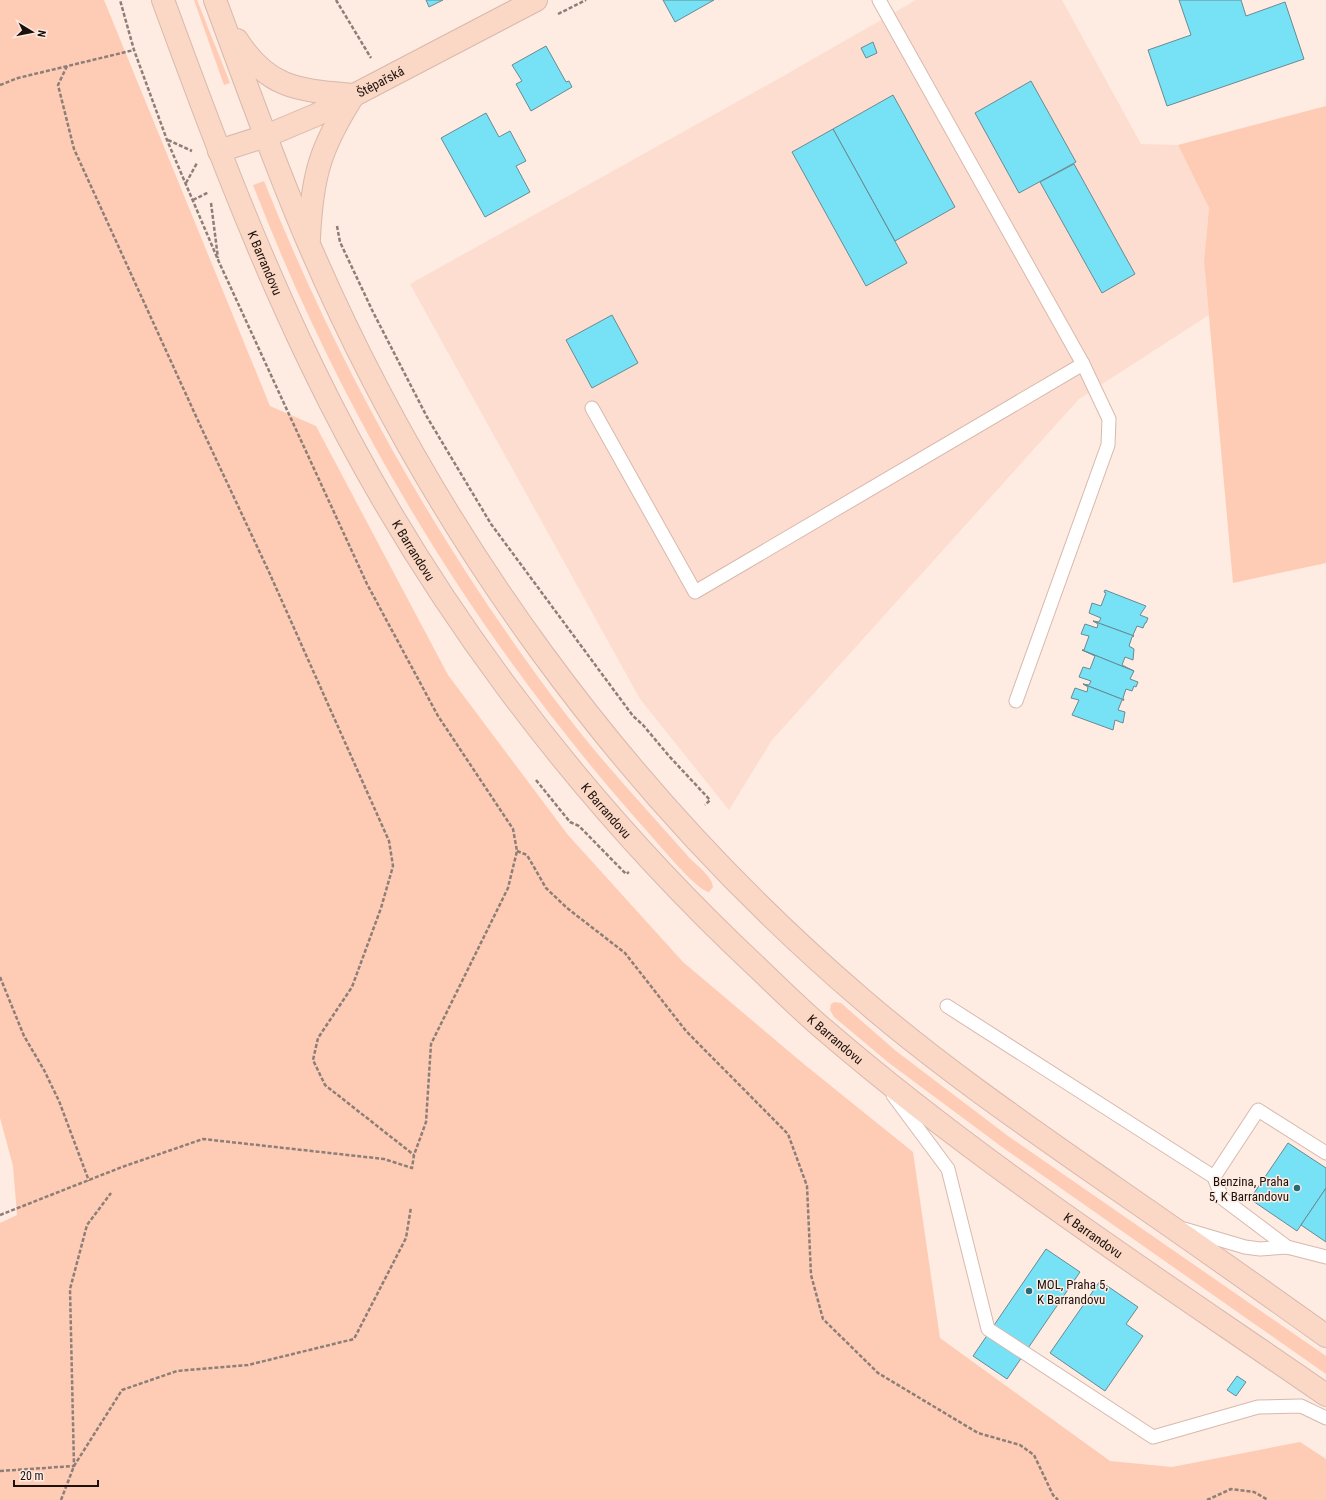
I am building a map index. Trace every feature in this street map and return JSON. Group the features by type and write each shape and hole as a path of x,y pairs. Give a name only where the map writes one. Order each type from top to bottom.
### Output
{"main road":[{"name":"K Barrandovu","path":"163,0 219,151 281,300 312,367 346,432 381,496 420,559 502,679 592,794 664,876 713,926 816,1023 879,1076 936,1120 1048,1202 1326,1395"},
{"name":"Štěpařská","path":"219,151 266,136 316,115 536,0"},
{"path":"218,8 238,43 254,62 277,81 305,90 354,95 338,119 319,162 311,199 309,244"},
{"path":"218,8 266,136 309,244 354,341 413,454 475,555 515,616 559,677 658,797 754,900 834,975 890,1024 978,1092 1326,1336"}],"lane":[{"path":"879,0 1083,364 1109,419 1108,445 1016,701"},
{"path":"592,408 695,592 1083,364"},
{"path":"947,1006 1214,1177 1222,1198 1287,1247"},
{"path":"879,1076 948,1169 988,1329 1153,1437 1258,1407 1301,1406 1326,1418"},
{"path":"1214,1177 1258,1110 1326,1153"},
{"path":"1168,1224 1245,1247 1260,1249 1287,1247 1326,1257"}],"path":[{"path":"0,1216 203,1139 384,1159 412,1168 414,1155 426,1122 431,1044 508,888 517,852 513,829 438,716 367,584 219,262 167,140 134,50 120,0"},
{"path":"336,0 385,80"},
{"path":"0,85 18,78 134,50"},
{"path":"67,66 58,85 74,149 272,579 389,841 393,866 381,908 352,987 318,1038 313,1060 325,1085 414,1155"},
{"path":"167,140 195,153"},
{"path":"193,200 217,190"},
{"path":"210,192 219,262"},
{"path":"336,222 340,242 373,312 427,417 491,524 633,716 643,725 669,756 710,800 705,805"},
{"path":"536,780 570,822 579,826 622,871"},
{"path":"517,852 526,855 546,888 567,908 625,953 686,1031 788,1134 807,1186 811,1275 823,1319 878,1373 978,1433 1020,1445 1034,1455 1053,1495 1058,1500"},
{"path":"0,977 24,1036 44,1070 59,1101 89,1181"},
{"path":"74,1466 70,1289 87,1225 111,1193"},
{"path":"61,1500 74,1466 122,1390 177,1371 248,1365 354,1339 406,1238 411,1207"},
{"path":"0,1471 74,1466"},
{"path":"1207,1500 1231,1489 1254,1492 1268,1500"}],"shaded area":[{"path":"0,0 104,0 270,406 316,426 448,675 568,835 683,962 805,1065 913,1152 940,1338 1110,1461 1172,1467 1300,1442 1326,1459 1326,1500 0,1500 0,1223 17,1215 13,1166 0,1118"},
{"path":"194,0 197,0 230,83 224,85"},
{"path":"916,0 1062,0 1141,144 1178,145 1209,208 1204,261 1209,315 1079,399 772,740 729,810 640,699 410,284 778,79"},
{"path":"1326,106 1326,563 1233,583 1204,261 1209,208 1178,145"},
{"path":"264,181 326,323 398,459 437,526 478,591 568,717 626,787 690,859 710,878 713,887 709,892 686,875 584,758 526,683 471,605 420,525 373,443 329,359 289,273 253,185"},
{"path":"834,1002 841,1003 896,1051 1008,1136 1326,1356 1326,1374 1002,1147 889,1063 834,1017 830,1010 831,1004"}],"building":[{"path":"426,0 443,0 429,7"},
{"path":"663,0 714,0 675,22"},
{"path":"1179,0 1241,0 1246,16 1285,2 1304,59 1167,106 1148,50 1191,35"},
{"path":"873,42 877,53 866,58 861,48"},
{"path":"546,46 566,82 569,81 572,87 531,111 516,84 522,81 512,65"},
{"path":"1031,81 1076,162 1019,193 975,113"},
{"path":"893,95 955,207 895,241 833,129"},
{"path":"486,113 499,137 510,131 526,161 516,166 530,192 485,217 441,138"},
{"path":"833,129 907,263 866,286 792,152"},
{"path":"1074,164 1135,274 1102,293 1040,182"},
{"path":"612,315 638,363 592,388 566,340"},
{"path":"1105,590 1146,606 1140,615 1148,618 1146,623 1143,628 1137,626 1133,635 1134,636 1093,621 1099,622 1101,618 1089,613 1092,603 1101,606 1106,593 1104,592"},
{"path":"1093,621 1134,636 1132,637 1129,646 1134,649 1133,660 1125,657 1122,665 1134,671 1082,650 1084,650 1089,636 1081,634 1085,624 1097,628 1098,624"},
{"path":"1082,650 1134,671 1130,679 1138,682 1136,687 1134,686 1132,691 1126,689 1123,698 1124,700 1083,684 1089,685 1091,681 1079,677 1083,667 1090,669 1095,656"},
{"path":"1083,684 1124,700 1122,700 1118,710 1125,712 1123,723 1115,720 1113,730 1072,715 1079,700 1071,698 1075,688 1087,692 1088,687"},
{"path":"1288,1143 1326,1168 1326,1188 1297,1231 1250,1199"},
{"path":"1326,1188 1326,1242 1301,1225"},
{"path":"1046,1249 1080,1272 1007,1379 973,1356"},
{"path":"1100,1281 1138,1307 1126,1324 1143,1336 1105,1391 1050,1353"},
{"path":"1237,1376 1246,1382 1236,1396 1227,1390"}],"place":[{"name":"Benzina, Praha 5, K Barrandovu","path":"1297,1188"},
{"name":"MOL, Praha 5, K Barrandovu","path":"1029,1291"}]}
